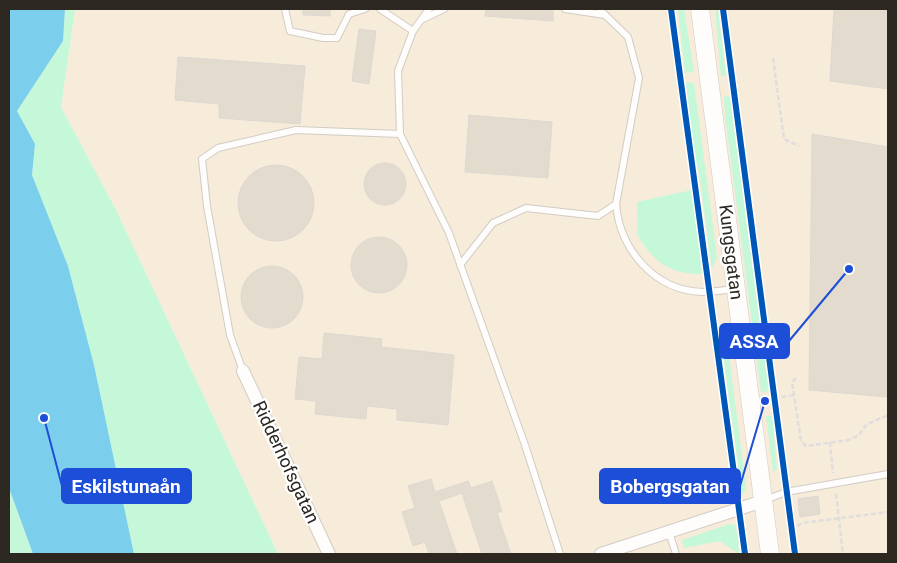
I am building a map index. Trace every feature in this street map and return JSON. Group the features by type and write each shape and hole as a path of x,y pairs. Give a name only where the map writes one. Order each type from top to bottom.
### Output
{"main road":[{"name":"Kungsgatan","path":"700,9 770,554"}],"street":[{"name":"Ridderhofsgatan","path":"244,371 329,554"},
{"path":"601,554 763,501"}],"lane":[{"path":"285,9 290,31 323,38 337,38 349,14 365,9"},
{"path":"380,9 412,31"},
{"path":"429,9 412,31 398,71 400,134 449,233 522,436 560,554"},
{"path":"420,21 444,9"},
{"path":"565,9 606,15"},
{"path":"599,9 628,37 639,78 616,204 617,223 638,260 654,276 686,290 704,292 736,289"},
{"path":"244,371 230,336 207,206 202,159 218,148 296,130 400,134"},
{"path":"460,265 494,223 526,208 598,216 616,204"},
{"path":"763,501 786,492 888,474"},
{"path":"669,532 676,554"}],"path":[{"path":"773,58 784,139 799,146"},
{"path":"796,378 792,382 801,441 806,446 850,440 859,434 867,424 888,415"},
{"path":"772,388 775,407"},
{"path":"774,398 794,395"},
{"path":"830,442 842,554"},
{"path":"767,534 791,530 802,523 888,512"},
{"path":"790,521 792,538"}],"shaded area":[{"path":"75,9 888,9 888,554 278,554 116,210 61,107"}],"green space":[{"path":"65,9 75,9 61,107 116,210 278,554 134,554 94,365 68,266 32,175 35,144 17,111 63,41"},
{"path":"678,9 684,9 694,72 685,73"},
{"path":"715,9 718,9 726,76 721,76"},
{"path":"686,82 694,83 717,258 712,269 699,171 694,157"},
{"path":"728,96 730,98 769,391 761,392 725,115 724,97"},
{"path":"692,190 703,274 680,272 663,264 648,251 636,232 638,231 637,202"},
{"path":"720,330 727,342 729,356 746,486 745,492 742,493"},
{"path":"766,416 772,416 777,470 773,472"},
{"path":"9,488 33,554 9,554"},
{"path":"729,524 735,525 738,535 739,554 720,541 684,548 682,540"}],"water":[{"path":"9,9 65,9 63,41 17,111 35,144 32,175 68,266 94,365 134,554 33,554 9,488"}],"building":[{"path":"303,9 330,9 330,16 303,15"},
{"path":"486,9 553,9 553,21 485,16"},
{"path":"834,9 888,9 888,89 830,81"},
{"path":"359,29 376,31 369,84 352,81"},
{"path":"178,57 305,66 300,124 219,118 219,104 175,100"},
{"path":"469,115 552,122 548,178 465,172"},
{"path":"812,134 888,147 888,397 809,390"},
{"path":"385,163 400,169 406,184 400,199 385,205 370,199 364,184 370,169"},
{"path":"276,165 290,168 303,176 311,189 314,203 311,217 303,230 290,238 276,241 262,238 249,230 241,217 238,203 241,189 249,176 262,168"},
{"path":"379,237 399,245 407,265 399,285 379,293 359,285 351,265 359,245"},
{"path":"272,266 284,269 294,275 300,285 303,297 300,309 294,319 284,325 272,328 260,325 250,319 244,309 241,297 244,285 250,275 260,269"},
{"path":"324,333 382,339 381,347 454,355 448,425 397,420 397,409 367,406 366,419 315,414 316,401 295,399 299,357 322,359"},
{"path":"431,479 435,492 468,481 471,488 492,481 502,511 497,513 511,554 482,554 462,493 439,501 457,554 429,554 425,542 413,546 402,512 415,508 408,486"},
{"path":"818,496 820,514 800,517 798,499"}],"cycle path":[{"path":"671,9 745,554"},
{"path":"723,9 795,554"}],"place":[{"name":"ASSA","path":"849,269"},
{"name":"Bobergsgatan","path":"765,401"},
{"name":"Eskilstunaån","path":"44,418"}]}
